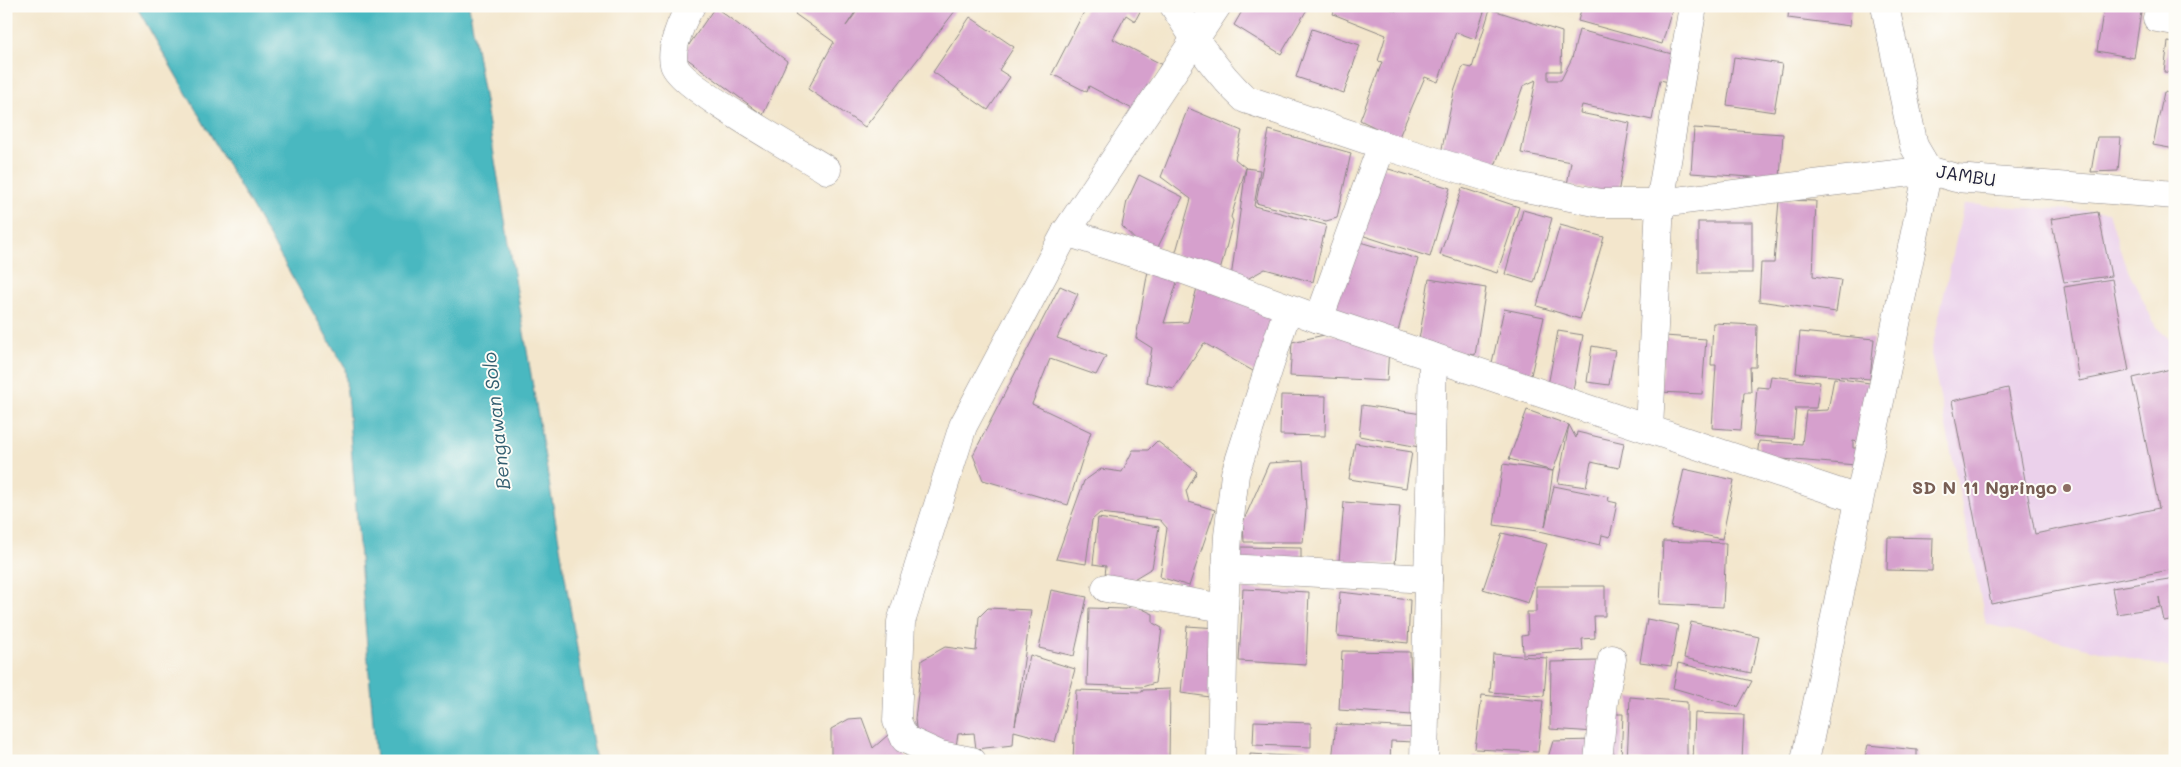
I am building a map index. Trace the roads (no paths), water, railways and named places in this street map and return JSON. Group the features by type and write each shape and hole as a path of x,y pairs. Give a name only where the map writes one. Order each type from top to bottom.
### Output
{"street":[{"path":"691,6 682,18 674,52 674,64 680,75 740,117 828,170"},
{"path":"1174,6 1195,41 1227,83 1244,99 1382,145 1516,186 1600,203 1660,203 1928,170 1805,761"},
{"path":"972,761 940,755 905,739 897,721 901,622 963,426 1066,232 1217,6"},
{"path":"1649,429 1660,203 1693,6"},
{"name":"JAMBU","path":"1885,6 1914,146 1928,170 1956,178 2175,195"},
{"path":"1320,318 1382,145"},
{"path":"1066,232 1176,267 1288,308 1858,499"},
{"path":"1221,761 1224,608 1235,474 1288,308"},
{"path":"1424,761 1433,357"},
{"path":"1226,568 1428,579"},
{"path":"1106,588 1224,608"},
{"path":"1598,761 1604,701 1612,659"}],"water":[{"name":"Bengawan Solo","path":"136,6 469,6 596,761 376,761 345,368"}],"place":[{"name":"SD N 11 Ngringo","path":"2067,488"}]}
